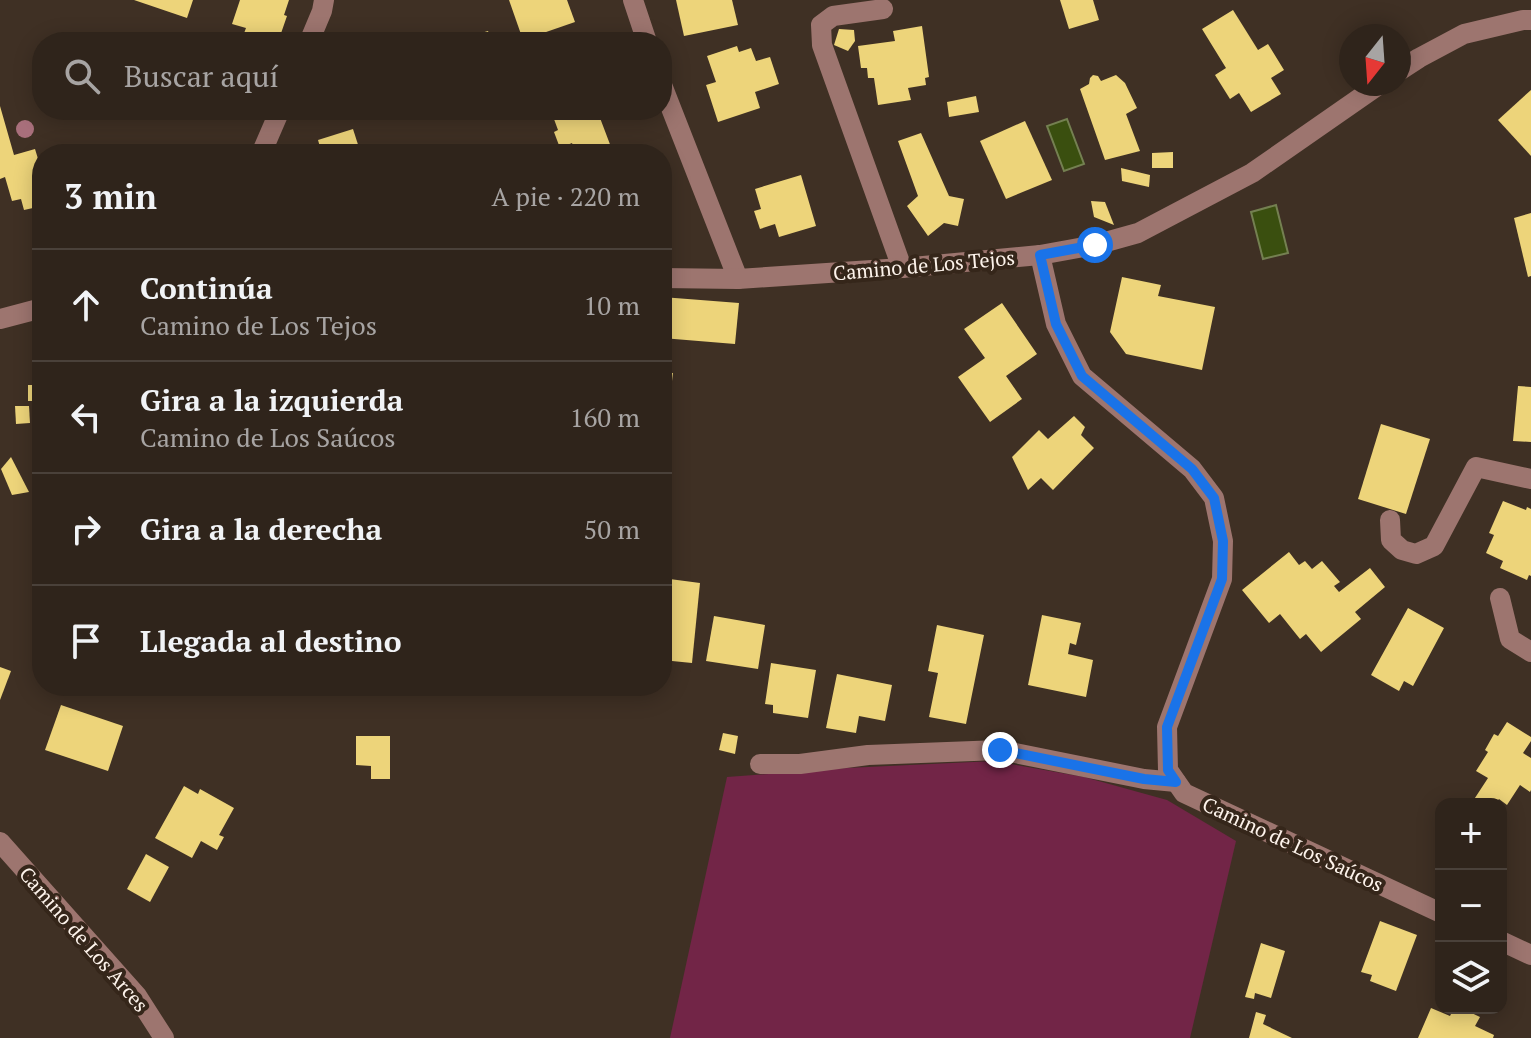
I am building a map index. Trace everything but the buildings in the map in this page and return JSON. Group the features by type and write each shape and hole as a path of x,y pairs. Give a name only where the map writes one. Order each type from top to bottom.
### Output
{"street":[{"path":"313,32 324,0"},
{"path":"633,0 644,32"},
{"path":"883,9 833,16 821,25 822,45 902,268"},
{"path":"1411,63 1464,34 1531,20"},
{"name":"Camino de Los Tejos","path":"672,278 738,279 902,268 1040,255 1095,245 1138,233 1252,173 1363,96"},
{"path":"672,111 738,279"},
{"path":"265,144 276,120"},
{"path":"1040,255 1056,324 1082,376 1192,469 1214,498 1223,541 1222,579 1167,727 1168,770 1176,782"},
{"path":"0,319 32,311"},
{"path":"1390,520 1391,540 1402,550 1416,554 1434,546 1476,467 1531,479"},
{"path":"1500,598 1510,639 1531,652"},
{"path":"760,764 800,764 868,755 1000,750 1144,779 1176,782"},
{"name":"Camino de Los Saúcos","path":"1176,782 1184,793 1435,910"},
{"name":"Camino de Los Arces","path":"0,842 137,996 164,1038"},
{"path":"1503,942 1531,955"}],"shaded area":[{"path":"1067,119 1084,164 1064,171 1047,126"},
{"path":"1276,205 1288,253 1263,259 1251,212"},
{"path":"994,761 1084,777 1167,800 1236,841 1190,1038 670,1038 727,777"}],"route":[{"path":"1000,750 1144,779 1176,782 1168,770 1167,727 1222,579 1223,541 1214,498 1192,469 1082,376 1056,324 1040,255 1095,245"}]}
